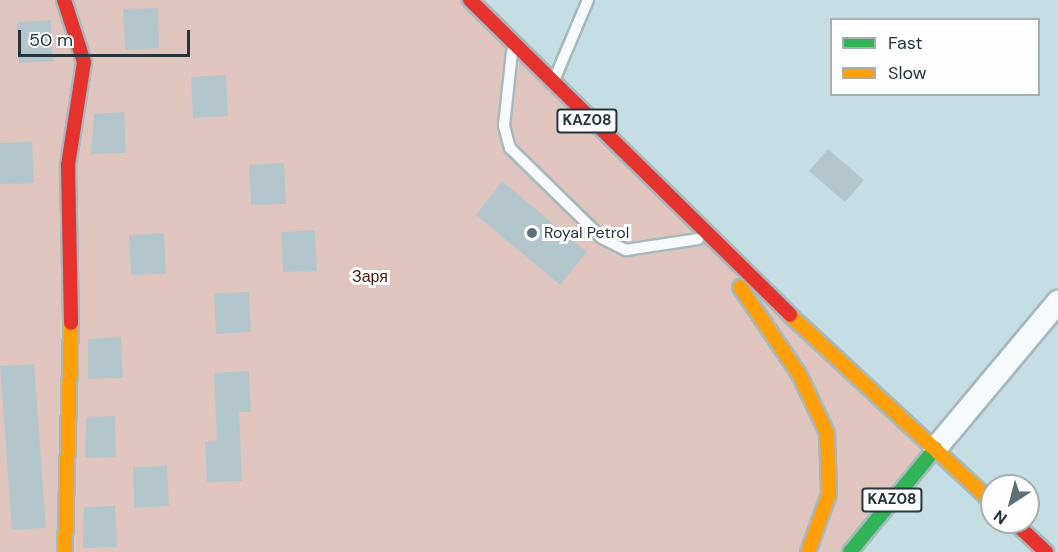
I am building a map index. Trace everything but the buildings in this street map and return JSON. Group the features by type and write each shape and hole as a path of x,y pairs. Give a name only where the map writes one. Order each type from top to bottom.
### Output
{"main road":[{"path":"64,0 84,62 68,165 71,314 65,552"},
{"name":"KAZ08","path":"470,0 552,86 707,238 935,449 850,552"},
{"path":"707,238 799,374 827,433 829,494 808,552"},
{"path":"935,449 980,491"},
{"path":"1027,534 1046,552"}],"street":[{"path":"935,449 1058,302"}],"lane":[{"path":"552,86 588,0"},
{"path":"513,45 504,126 510,148 602,238 626,250 707,238"}],"green space":[{"name":"Заря","path":"0,0 485,0 935,449 853,552 0,552"}],"traffic: fast":[{"path":"850,552 935,449"}],"traffic: slow":[{"path":"740,287 799,374 827,433 829,494 808,552"},
{"path":"790,315 980,491"},
{"path":"65,552 71,323"}],"traffic: jam":[{"path":"64,0 84,62 68,165 71,323"},
{"path":"470,0 790,315"},
{"path":"1027,534 1046,552"}],"place":[{"name":"Royal Petrol","path":"532,233"}]}
